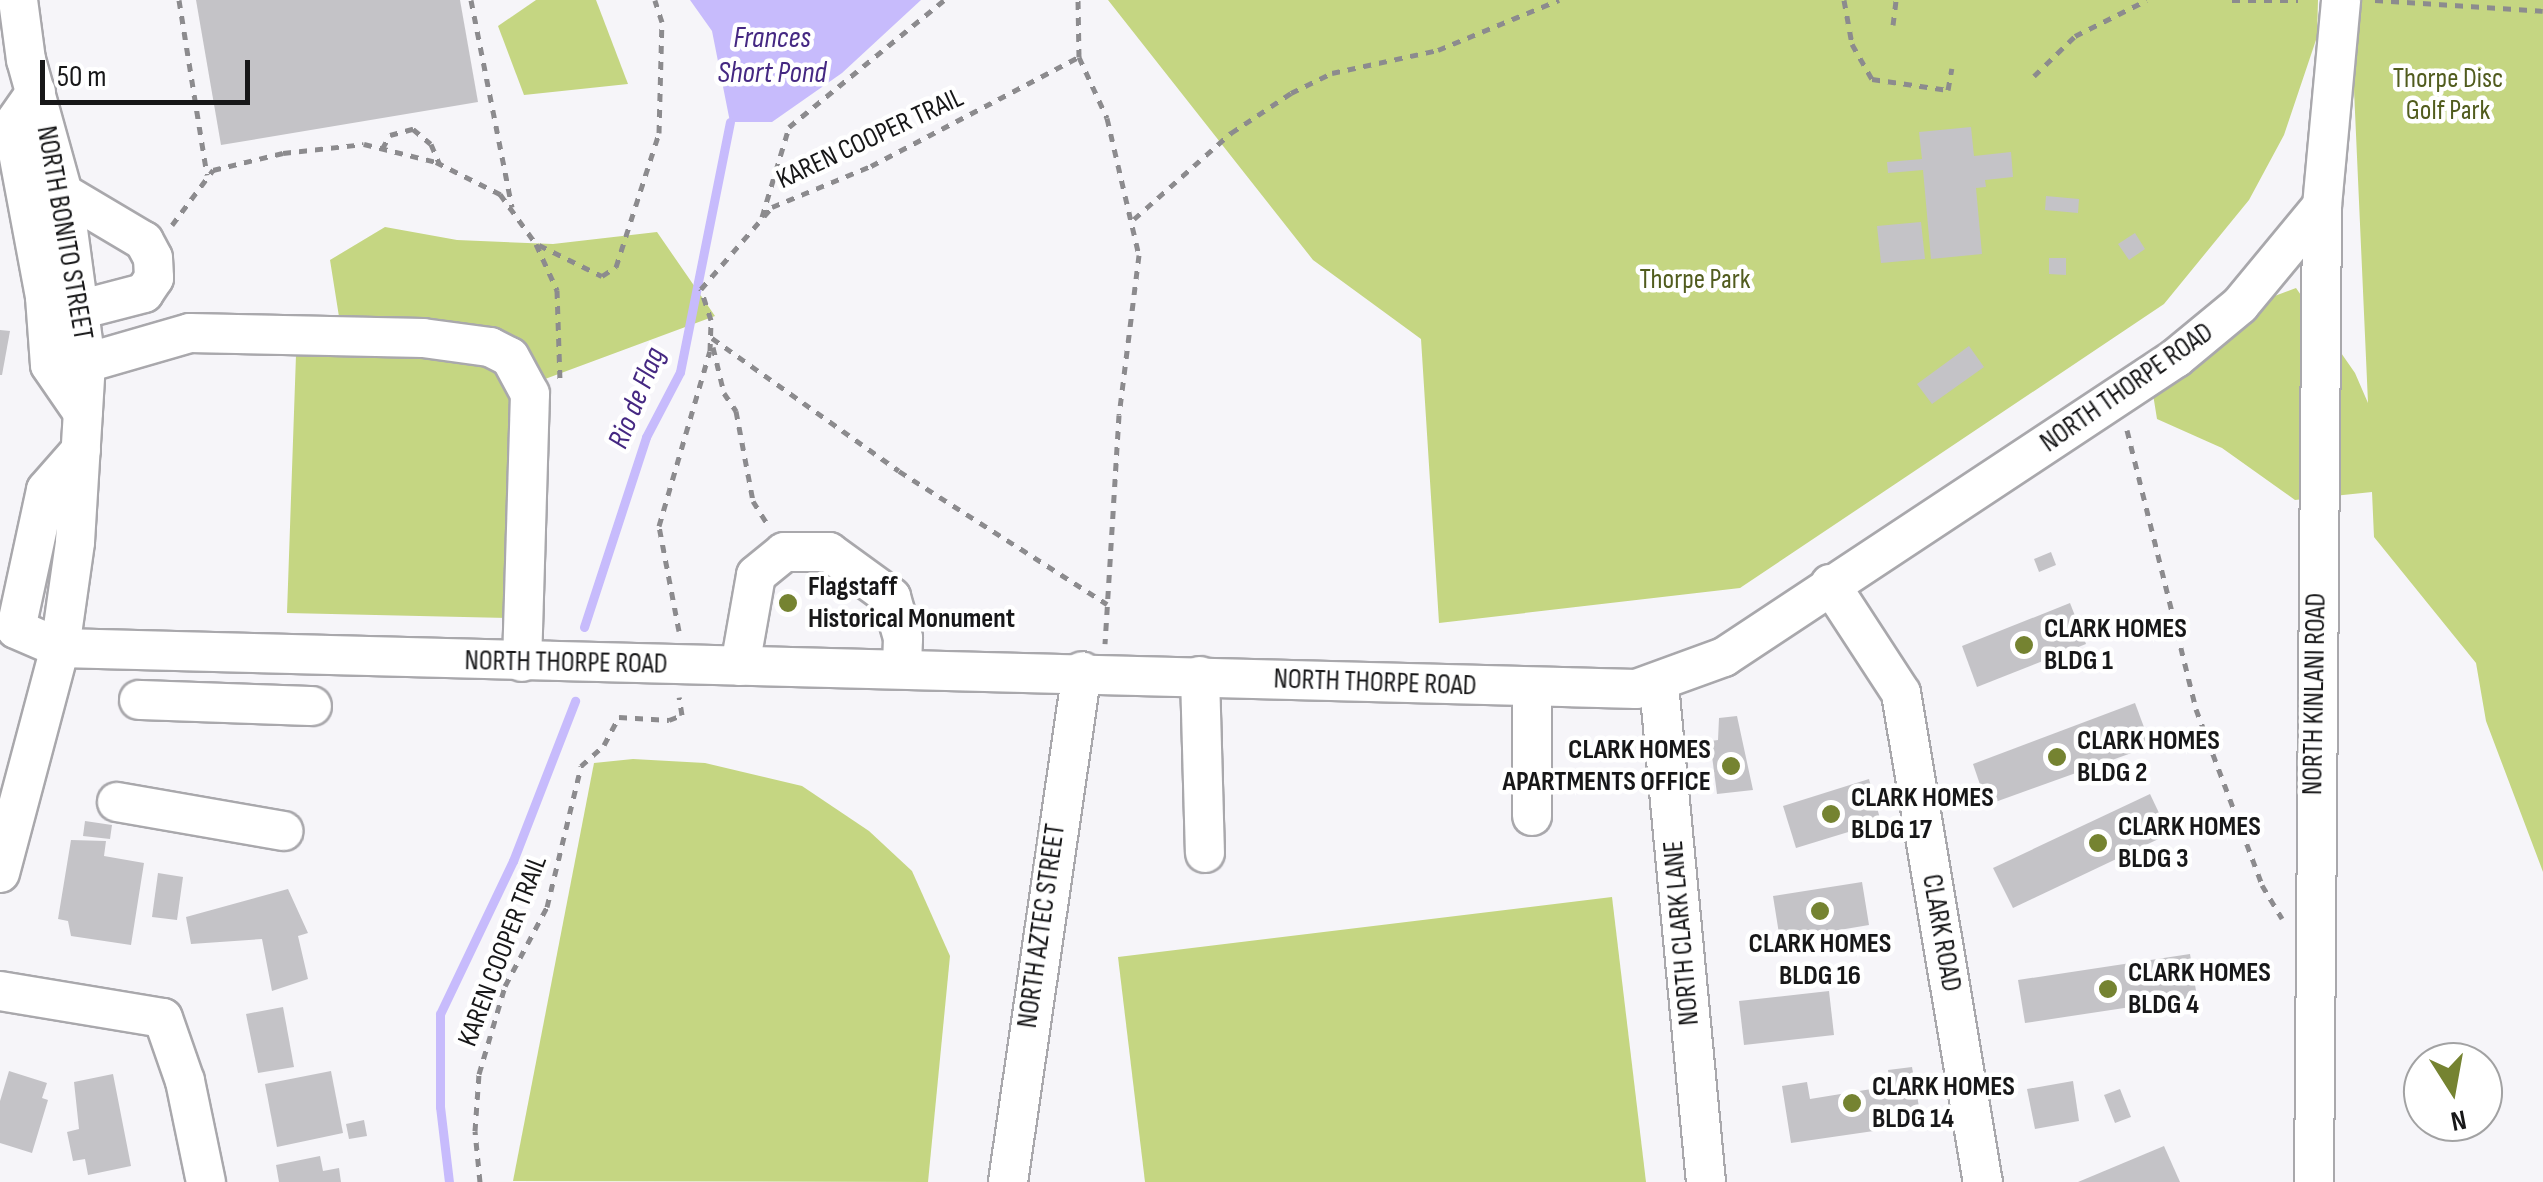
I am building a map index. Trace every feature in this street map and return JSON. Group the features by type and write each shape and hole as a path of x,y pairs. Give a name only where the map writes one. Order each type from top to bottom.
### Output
{"street":[{"name":"NORTH BONITO STREET","path":"0,873 60,648 86,362 82,308 64,194 36,92 18,0"},
{"path":"2322,206 2342,0"},
{"path":"36,92 16,121 17,147 45,298 50,366 82,432"},
{"path":"64,194 144,241 153,258 154,278 144,293 82,308"},
{"name":"NORTH THORPE ROAD","path":"60,648 902,670 1094,658 1200,676 1615,692 1658,684 1724,657 2176,358 2240,305 2322,206"},
{"name":"NORTH KINLANI ROAD","path":"2314,1182 2322,206"},
{"path":"86,362 190,333 423,338 490,347 510,357 530,394 522,662"},
{"path":"740,666 756,574 784,552 829,552 880,585 900,619 902,670"},
{"name":"CLARK ROAD","path":"1830,584 1900,693 1983,1182"},
{"path":"140,700 297,705 283,655"},
{"name":"NORTH AZTEC STREET","path":"1008,1182 1094,658"},
{"path":"1200,676 1205,854"},
{"name":"NORTH CLARK LANE","path":"1658,684 1706,1182"},
{"path":"1532,690 1532,816"},
{"path":"118,802 284,830"},
{"path":"0,991 163,1018 185,1081 206,1182"}],"path":[{"path":"179,0 207,177"},
{"path":"471,0 512,210"},
{"path":"536,244 602,276 616,267 660,133 662,22 654,0"},
{"path":"761,220 789,127 944,0"},
{"path":"1078,0 1079,57 1107,118 1139,255 1136,316 1119,415 1107,604 1094,658"},
{"path":"1133,220 1231,134 1291,93 1332,73 1438,50 1559,0"},
{"path":"1844,0 1852,44 1872,79 1948,90 1952,68"},
{"path":"1893,25 1896,0"},
{"path":"2034,76 2075,36 2147,0"},
{"path":"2232,0 2298,0"},
{"path":"2375,0 2543,12"},
{"name":"KAREN COOPER TRAIL","path":"679,631 659,526 711,338 701,290 772,207 871,166 1079,57"},
{"path":"382,149 390,135 413,129 431,144 440,163"},
{"path":"172,225 207,177 316,147 382,149 440,163 500,194 536,244 560,309 560,394"},
{"path":"711,338 914,481 1107,604"},
{"path":"711,338 724,393 736,412 753,501 784,552"},
{"path":"2126,422 2196,709 2262,885 2290,926"},
{"name":"KAREN COOPER TRAIL","path":"480,1182 474,1131 479,1074 505,986 547,907 582,766 604,745 619,717 682,715 678,694"}],"green space":[{"path":"536,0 596,0 628,84 524,95 498,26"},
{"name":"Thorpe Park","path":"1108,0 2318,0 2317,37 2284,135 2249,200 2164,304 1740,588 1439,623 1421,339 1313,260"},
{"name":"Thorpe Disc Golf Park","path":"2350,0 2543,0 2543,872 2486,721 2476,663 2374,537 2372,492 2295,500 2222,448 2157,419 2147,357 2202,323 2296,288 2355,373 2368,403"},
{"path":"385,227 457,240 553,244 657,232 715,316 510,392 508,618 287,613 296,355 364,354 340,323 330,260"},
{"path":"633,759 705,763 802,786 869,831 912,871 950,956 928,1182 513,1181 594,763"},
{"path":"1612,897 1646,1182 1145,1182 1118,957"}],"water":[{"name":"Frances Short Pond","path":"690,0 921,0 842,73 772,122 730,122 712,31"}],"building":[{"path":"196,0 460,0 478,102 221,145"},
{"path":"1971,127 1974,156 2011,152 2013,177 1985,180 1986,187 1976,188 1982,254 1931,259 1923,170 1888,173 1887,162 1922,159 1919,132"},
{"path":"2046,196 2079,199 2078,213 2045,210"},
{"path":"1921,222 1925,259 1881,263 1877,226"},
{"path":"2135,233 2145,249 2129,260 2118,244"},
{"path":"2049,258 2066,258 2066,275 2049,274"},
{"path":"0,330 10,331 2,375 0,375"},
{"path":"1969,346 1984,367 1932,404 1917,384"},
{"path":"2051,552 2056,565 2039,572 2034,559"},
{"name":"CLARK HOMES BLDG 1","path":"2070,603 2086,644 1977,687 1962,646"},
{"name":"CLARK HOMES BLDG 2","path":"2135,703 2151,746 1987,805 1973,764"},
{"name":"CLARK HOMES APARTMENTS OFFICE","path":"1737,716 1753,790 1717,794 1710,741 1718,740 1719,718"},
{"name":"CLARK HOMES BLDG 17","path":"1869,779 1881,822 1796,848 1783,806"},
{"name":"CLARK HOMES BLDG 3","path":"2150,794 2169,834 2013,908 1993,868"},
{"path":"85,821 112,825 110,839 83,836"},
{"path":"71,840 106,841 104,856 144,863 131,945 71,936 68,921 58,919"},
{"path":"158,873 183,877 177,920 152,917"},
{"name":"CLARK HOMES BLDG 16","path":"1862,882 1869,925 1780,940 1773,896"},
{"path":"288,889 308,933 298,936 308,979 272,991 262,939 191,944 186,917"},
{"name":"CLARK HOMES BLDG 4","path":"2190,954 2197,997 2025,1023 2018,980"},
{"path":"1829,991 1834,1035 1744,1045 1739,1001"},
{"path":"283,1007 294,1067 258,1073 246,1014"},
{"name":"CLARK HOMES BLDG 14","path":"1912,1067 1922,1124 1791,1143 1782,1086 1807,1082 1810,1099 1890,1086 1888,1070"},
{"path":"9,1071 47,1083 42,1098 48,1100 32,1153 0,1143 0,1101"},
{"path":"331,1071 343,1133 277,1147 265,1084"},
{"path":"113,1074 131,1166 88,1175 85,1159 73,1161 67,1132 79,1129 74,1082"},
{"path":"2073,1081 2079,1121 2035,1129 2027,1089"},
{"path":"2120,1089 2131,1117 2115,1123 2104,1095"},
{"path":"364,1120 367,1136 349,1139 346,1124"},
{"path":"2164,1146 2180,1182 2078,1182"},
{"path":"320,1156 323,1171 339,1168 341,1182 279,1182 276,1165"}],"waterway":[{"name":"Rio de Flag","path":"584,627 646,437 680,372 730,122"},
{"name":"Rio de Flag","path":"449,1182 440,1107 440,1014 513,861 575,701"}],"place":[{"name":"Flagstaff Historical Monument","path":"788,603"},
{"name":"CLARK HOMES BLDG 1","path":"2024,645"},
{"name":"CLARK HOMES BLDG 2","path":"2057,757"},
{"name":"CLARK HOMES APARTMENTS OFFICE","path":"1731,766"},
{"name":"CLARK HOMES BLDG 17","path":"1831,814"},
{"name":"CLARK HOMES BLDG 3","path":"2098,843"},
{"name":"CLARK HOMES BLDG 16","path":"1820,911"},
{"name":"CLARK HOMES BLDG 4","path":"2108,989"},
{"name":"CLARK HOMES BLDG 14","path":"1852,1103"}]}
